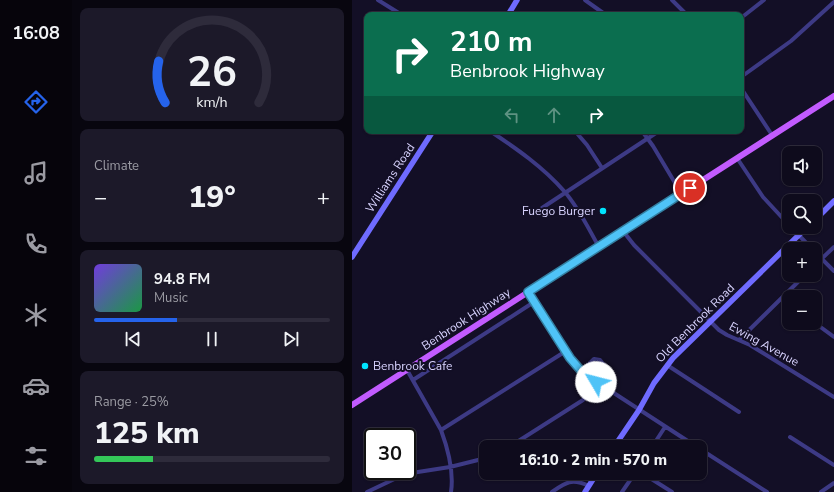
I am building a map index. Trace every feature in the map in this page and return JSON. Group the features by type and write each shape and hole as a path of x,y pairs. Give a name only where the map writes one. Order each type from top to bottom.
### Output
{"main road":[{"name":"Benbrook Highway","path":"352,406 834,96"}],"street":[{"path":"378,0 397,12"},
{"path":"511,12 517,0"},
{"path":"585,0 602,12"},
{"path":"674,0 684,12"},
{"path":"744,16 764,0"},
{"path":"744,75 791,41 834,2"},
{"path":"744,93 772,135"},
{"name":"Williams Road","path":"352,257 431,134"},
{"path":"494,134 537,164 565,192 582,215 599,247"},
{"path":"578,134 587,145 602,168"},
{"path":"644,134 682,194"},
{"path":"542,208 654,134"},
{"path":"737,158 763,197 782,217"},
{"path":"822,213 834,201"},
{"name":"Ewing Avenue","path":"623,231 634,246 719,330 750,345 834,397"},
{"path":"799,235 806,242"},
{"name":"Old Benbrook Road","path":"619,440 667,365 799,235"},
{"path":"834,247 822,259 834,271"},
{"path":"789,290 798,282"},
{"path":"528,292 566,351 583,373 686,440"},
{"path":"739,340 782,297"},
{"path":"413,380 534,302"},
{"path":"822,328 834,337"},
{"path":"441,430 566,351"},
{"path":"520,440 577,404 588,394 605,367 602,361 594,359 583,373"},
{"path":"667,365 739,412"},
{"path":"407,370 441,430 445,440 452,478 451,492"},
{"path":"657,440 665,427"},
{"path":"790,437 834,465"},
{"path":"707,453 767,492"},
{"path":"367,492 405,474 450,467 479,460"},
{"path":"585,492 593,480"},
{"path":"622,492 630,480"},
{"path":"653,480 672,492"},
{"path":"552,492 571,481 576,481 589,486"},
{"path":"821,492 834,483"}],"place":[{"name":"Fuego Burger","path":"603,211"},
{"name":"Benbrook Cafe","path":"365,366"}],"route":[{"path":"596,382 576,366 528,292 690,188"}]}
